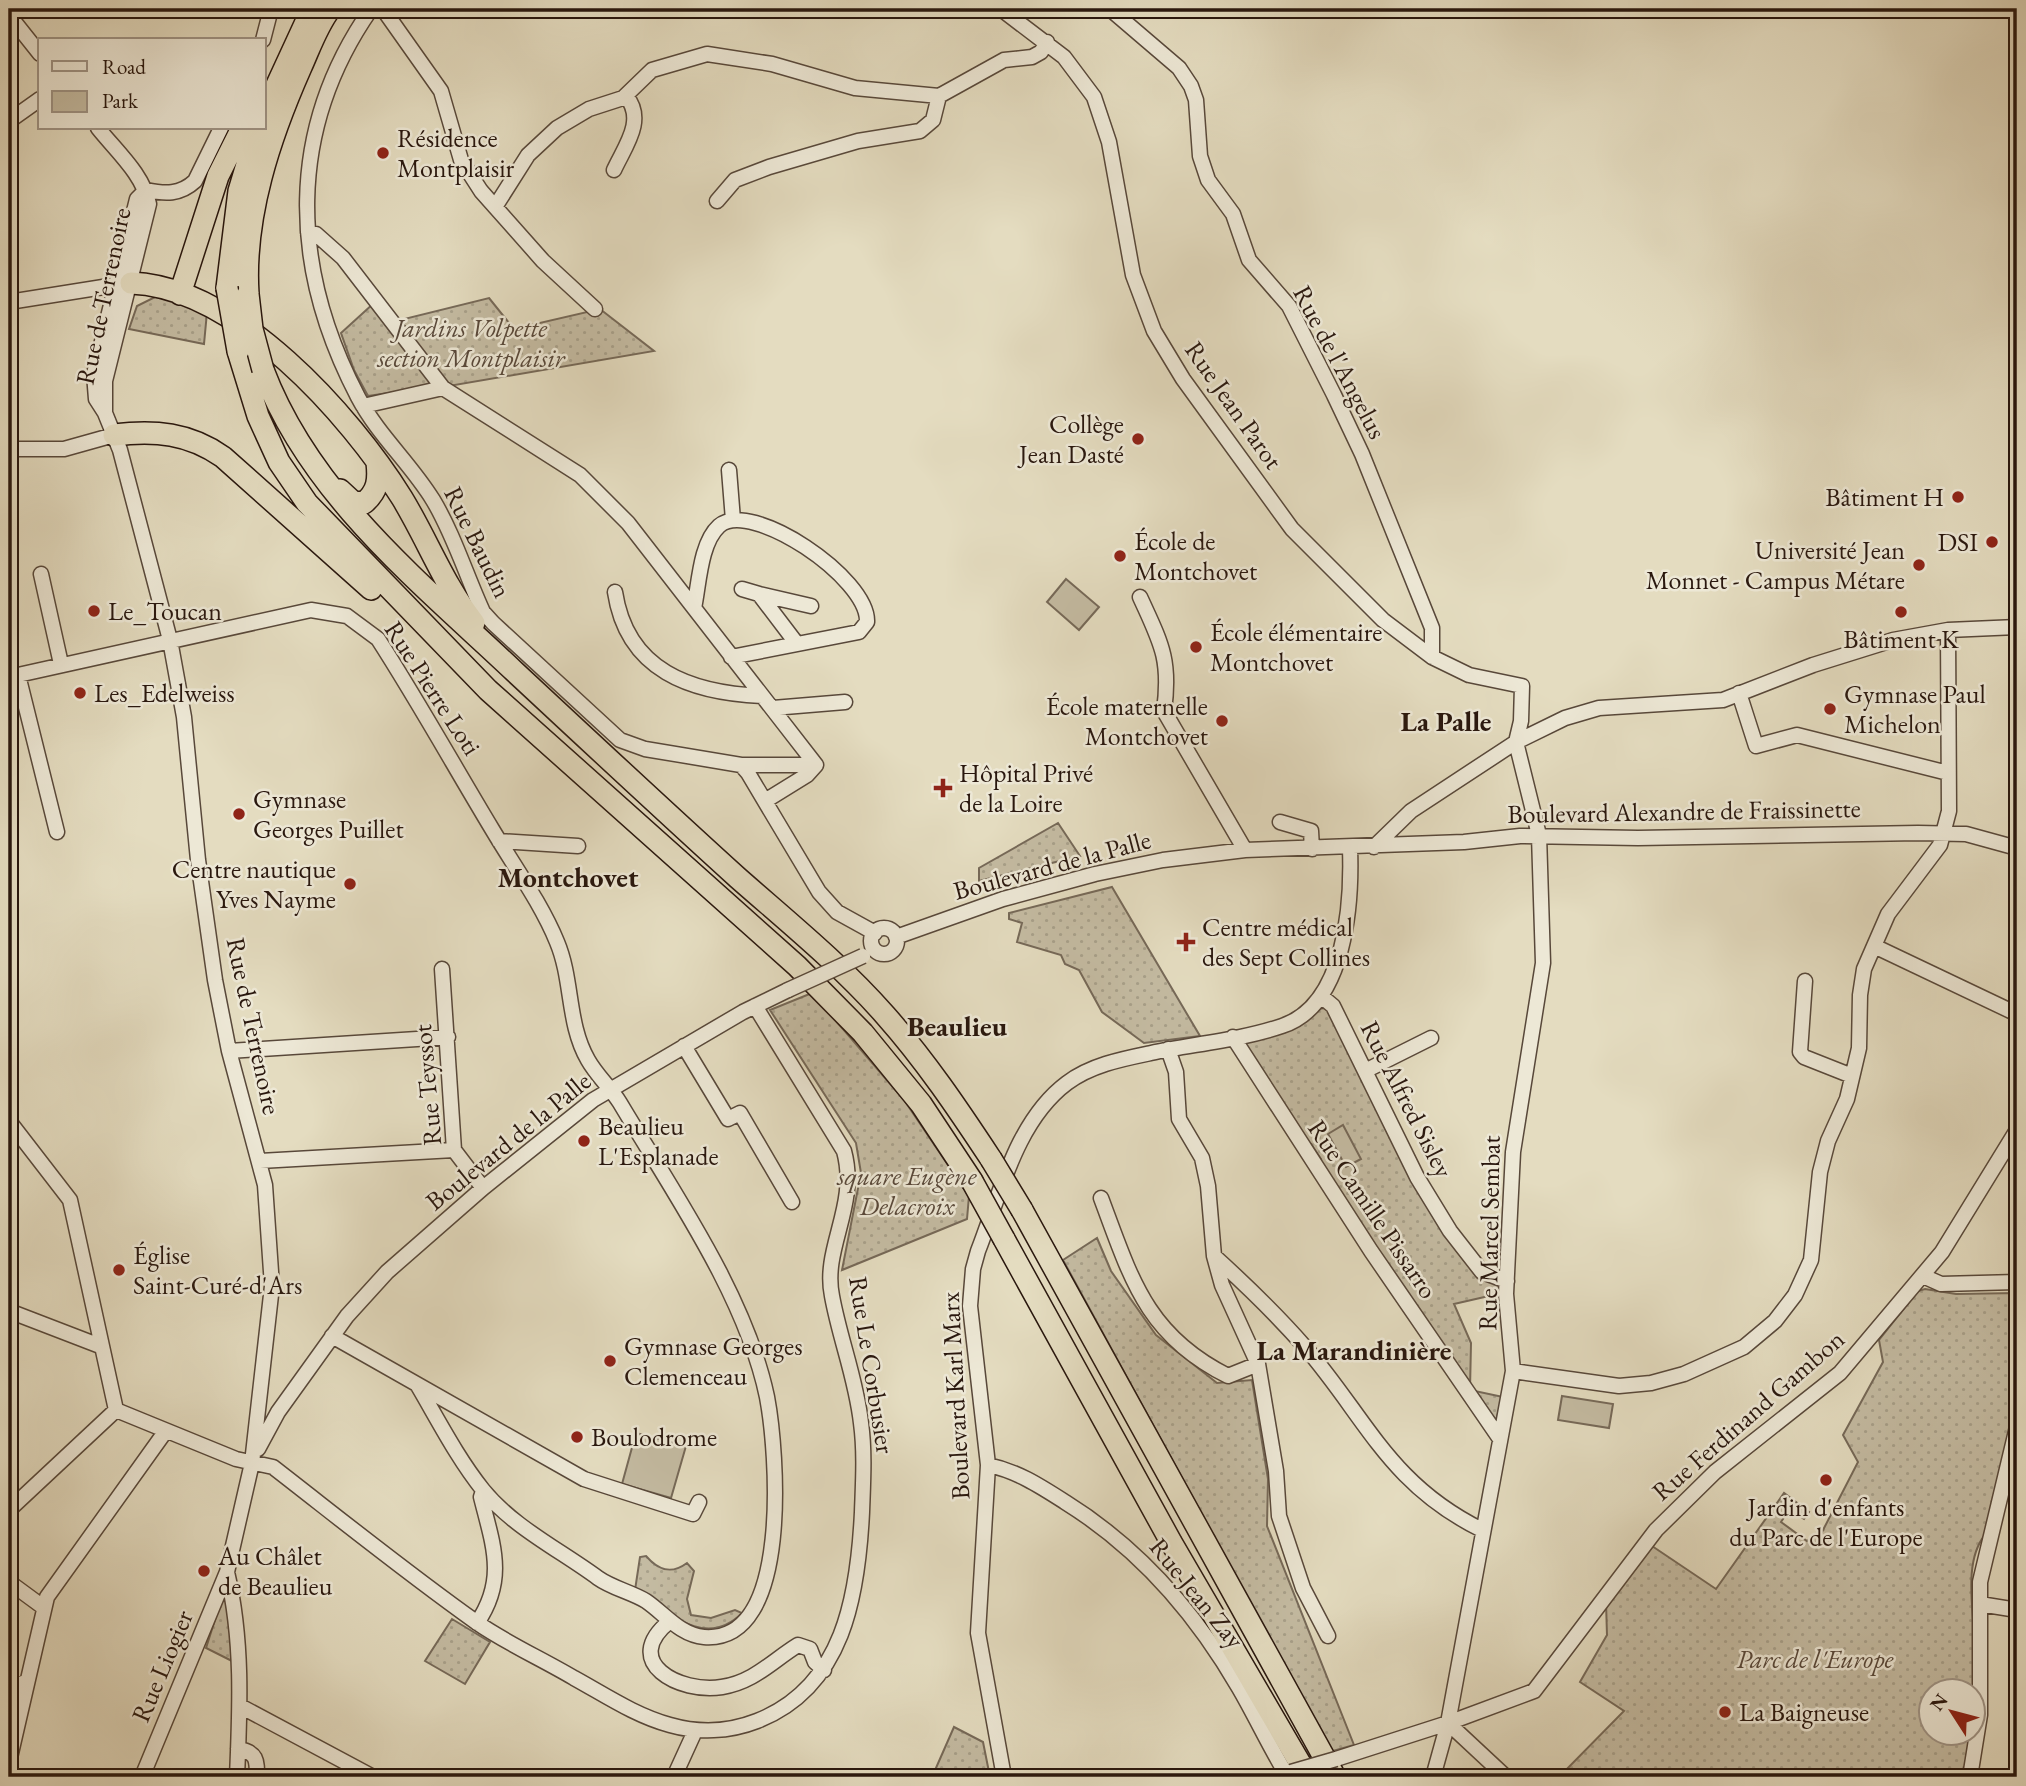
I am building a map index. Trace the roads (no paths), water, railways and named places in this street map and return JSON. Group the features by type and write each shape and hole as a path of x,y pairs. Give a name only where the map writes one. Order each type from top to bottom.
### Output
{"highway":[{"path":"266,85 311,9"},
{"path":"266,109 311,9"},
{"path":"330,9 294,84 269,152 254,207 246,265 238,291 275,401 301,446 345,505 432,595 815,946 884,1013 943,1086 1022,1210 1336,1768"},
{"path":"180,294 218,176 241,130"},
{"path":"257,130 239,191 237,351 263,428 279,462 307,503 488,690"},
{"path":"123,284 157,286 180,294 242,327 285,358 337,408 402,499 465,610 514,670"},
{"path":"114,435 145,431 178,435 201,442 223,457 797,966 863,1033 921,1104 972,1181 1171,1542 1289,1775"},
{"path":"301,446 354,502 365,503 374,495 379,480 377,462"}],"street":[{"path":"264,38 271,9"},
{"name":"Rue Baudin","path":"371,9 331,79 312,135 306,199 311,260 330,328 363,406 432,498 483,612 620,740 645,749 741,765 816,765"},
{"path":"383,9 441,90 461,160 495,207 544,261 595,309"},
{"name":"Rue Jean Parot","path":"1001,9 1047,42 1079,74 1104,118 1133,275 1154,331 1183,379 1292,529 1318,559 1383,621 1432,657 1469,675 1522,686 1521,721 1516,742"},
{"name":"Rue de l'Angelus","path":"1110,9 1173,62 1191,86 1196,100 1200,156 1208,180 1233,214 1249,260 1289,306 1362,454 1432,628 1432,657"},
{"path":"9,15 38,51"},
{"path":"495,207 528,155 556,128 626,96 652,70 707,54 772,64 855,88 939,96 1004,60 1032,57 1041,52 1047,42"},
{"path":"614,170 636,117 635,107 626,96"},
{"path":"717,201 735,180 769,167 858,141 920,131 933,120 939,96"},
{"path":"9,121 38,100"},
{"path":"101,130 146,190"},
{"name":"Rue de Terrenoire","path":"220,130 190,187 172,193 146,190 149,204 123,284 105,381 106,413 170,640 184,717 198,860 215,980 229,1051 260,1161 272,1286 252,1463 227,1572"},
{"path":"308,232 316,234 342,258 443,388 580,475 633,528 816,765 807,775 765,801"},
{"path":"9,302 123,284"},
{"path":"363,406 443,388"},
{"path":"9,449 64,449 114,435"},
{"path":"729,470 733,520"},
{"path":"694,608 709,539 720,525 733,520 770,528 821,556 849,584 865,610 867,622 859,632 731,657"},
{"path":"41,574 61,664"},
{"path":"742,589 811,606"},
{"path":"615,592 619,618 634,644 653,666 667,676 699,686 762,696"},
{"path":"760,594 797,644"},
{"path":"1140,597 1164,650 1167,686 1164,711 1245,850"},
{"name":"Rue Pierre Loti","path":"13,676 311,610 347,616 378,639 499,841 557,942 577,1034 589,1061 610,1090 727,1286 757,1359 770,1413 776,1476 771,1546 763,1589 751,1615 725,1634 704,1637 670,1622 645,1600 598,1578 590,1569 548,1545 484,1490"},
{"path":"1374,846 1411,811 1516,742 1565,718 1598,708 1723,700 1813,665 1893,640 1948,630 2017,627"},
{"path":"1513,1371 1587,1384 1619,1386 1651,1383 1718,1360 1744,1347 1775,1321 1794,1295 1811,1260 1820,1172 1859,1048 1860,995 1864,969 1888,914 1940,845 1944,834 1949,811 1948,630"},
{"path":"13,676 57,832"},
{"path":"1739,694 1756,746 1797,735 1948,773"},
{"path":"773,708 845,702"},
{"name":"Rue Marcel Sembat","path":"1433,1777 1448,1723 1513,1371 1507,1281 1516,1120 1540,999 1543,963 1539,835 1516,742"},
{"path":"741,765 819,892 837,912 874,933 869,953"},
{"path":"1280,822 1311,831 1312,849"},
{"name":"Boulevard Alexandre de Fraissinette","path":"1350,848 1539,835 1638,838 1944,834 1987,838 2017,848"},
{"path":"499,841 578,846"},
{"name":"Boulevard de la Palle","path":"896,937 1003,899 1095,874 1163,860 1245,850 1350,848"},
{"name":"Boulevard Karl Marx","path":"1004,1777 978,1633 988,1465 970,1306 973,1269 1015,1155 1030,1124 1050,1098 1068,1083 1094,1068 1168,1049 1284,1026 1321,996 1337,961 1346,923 1350,900 1350,848"},
{"name":"Boulevard de la Palle","path":"874,933 885,928 896,937"},
{"name":"Boulevard de la Palle","path":"252,1463 265,1432 332,1336 387,1272 569,1117 610,1090 755,1006 869,953 884,954 893,951 896,937"},
{"path":"1874,946 2017,1014"},
{"name":"Rue Teyssot","path":"442,969 454,1150 483,1188"},
{"path":"1805,981 1800,1052 1830,1069 1852,1076"},
{"name":"Rue Alfred Sisley","path":"1321,996 1333,1006 1416,1177 1450,1231 1482,1272 1507,1281"},
{"name":"Rue Le Corbusier","path":"116,1410 165,1432 252,1463 273,1467 478,1623 649,1718 695,1731 736,1727 769,1716 802,1695 824,1670 845,1626 854,1591 861,1535 864,1461 862,1425 851,1362 830,1287 849,1192 849,1169 844,1151 755,1006"},
{"path":"229,1051 448,1037"},
{"name":"Rue Camille Pissarro","path":"1233,1037 1371,1251 1500,1440"},
{"path":"1364,1071 1431,1038"},
{"path":"684,1046 729,1119 740,1113 792,1202"},
{"path":"1168,1049 1176,1072 1179,1119 1202,1158 1208,1186 1214,1256 1227,1295 1258,1364 1276,1471 1279,1516 1303,1588 1328,1636"},
{"path":"9,1121 70,1199 116,1410 9,1510"},
{"name":"Rue Ferdinand Gambon","path":"1289,1775 1336,1768 1534,1691 1656,1530 1715,1472 1840,1373 1942,1252 2017,1130"},
{"path":"260,1161 454,1150"},
{"path":"1101,1198 1136,1287 1161,1328 1201,1362 1228,1376 1258,1364"},
{"path":"1214,1256 1243,1282 1306,1348 1357,1419 1415,1487 1450,1513 1482,1530"},
{"path":"1923,1276 1941,1284 2017,1282"},
{"path":"1227,1295 1243,1282"},
{"path":"9,1311 100,1346"},
{"path":"332,1336 584,1479 693,1514 699,1503"},
{"path":"418,1386 484,1490 481,1497 497,1578 492,1599 478,1623"},
{"path":"1970,1777 1980,1715 1980,1582 2017,1427"},
{"path":"9,1762 43,1606 165,1432"},
{"name":"Rue Jean Zay","path":"988,1465 1010,1469 1085,1514 1123,1542 1160,1577 1232,1677 1289,1775"},
{"path":"227,1572 237,1613 240,1706 237,1777"},
{"name":"Rue Liogier","path":"142,1777 227,1572"},
{"path":"9,1582 43,1606"},
{"path":"1980,1602 2017,1611"},
{"path":"670,1622 658,1634 652,1658 658,1672 673,1683 702,1688 739,1683 758,1675 798,1645 810,1649 815,1662 824,1670"},
{"path":"9,1692 14,1686 26,1682"},
{"path":"240,1706 373,1777"},
{"path":"1448,1723 1506,1777"},
{"path":"674,1777 695,1731"},
{"path":"238,1749 252,1752 256,1757 257,1777"}],"place":[{"name":"Résidence Montplaisir","path":"383,153"},
{"name":"Collège Jean Dasté","path":"1138,439"},
{"name":"Bâtiment H","path":"1958,497"},
{"name":"DSI","path":"1992,542"},
{"name":"École de Montchovet","path":"1120,556"},
{"name":"Université Jean Monnet - Campus Métare","path":"1919,565"},
{"name":"Le_Toucan","path":"94,611"},
{"name":"Bâtiment K","path":"1901,612"},
{"name":"École élémentaire Montchovet","path":"1196,647"},
{"name":"Les_Edelweiss","path":"80,693"},
{"name":"Gymnase Paul Michelon","path":"1830,709"},
{"name":"École maternelle Montchovet","path":"1222,721"},
{"name":"Hôpital Privé de la Loire","path":"943,788"},
{"name":"Gymnase Georges Puillet","path":"239,814"},
{"name":"Centre nautique Yves Nayme","path":"350,884"},
{"name":"Centre médical des Sept Collines","path":"1186,942"},
{"name":"Beaulieu L'Esplanade","path":"584,1141"},
{"name":"Église Saint-Curé-d'Ars","path":"119,1270"},
{"name":"Gymnase Georges Clemenceau","path":"610,1361"},
{"name":"Boulodrome","path":"577,1437"},
{"name":"Jardin d'enfants du Parc de l'Europe","path":"1826,1480"},
{"name":"Au Châlet de Beaulieu","path":"204,1571"},
{"name":"La Baigneuse","path":"1725,1712"}],"district":[{"name":"La Palle","path":"1446,721"},
{"name":"Montchovet","path":"568,877"},
{"name":"Beaulieu","path":"957,1026"},
{"name":"La Marandinière","path":"1354,1350"}],"park label":[{"name":"Jardins Volpette section Montplaisir","path":"471,343"},
{"name":"square Eugène Delacroix","path":"907,1191"},
{"name":"Parc de l'Europe","path":"1815,1659"}]}
